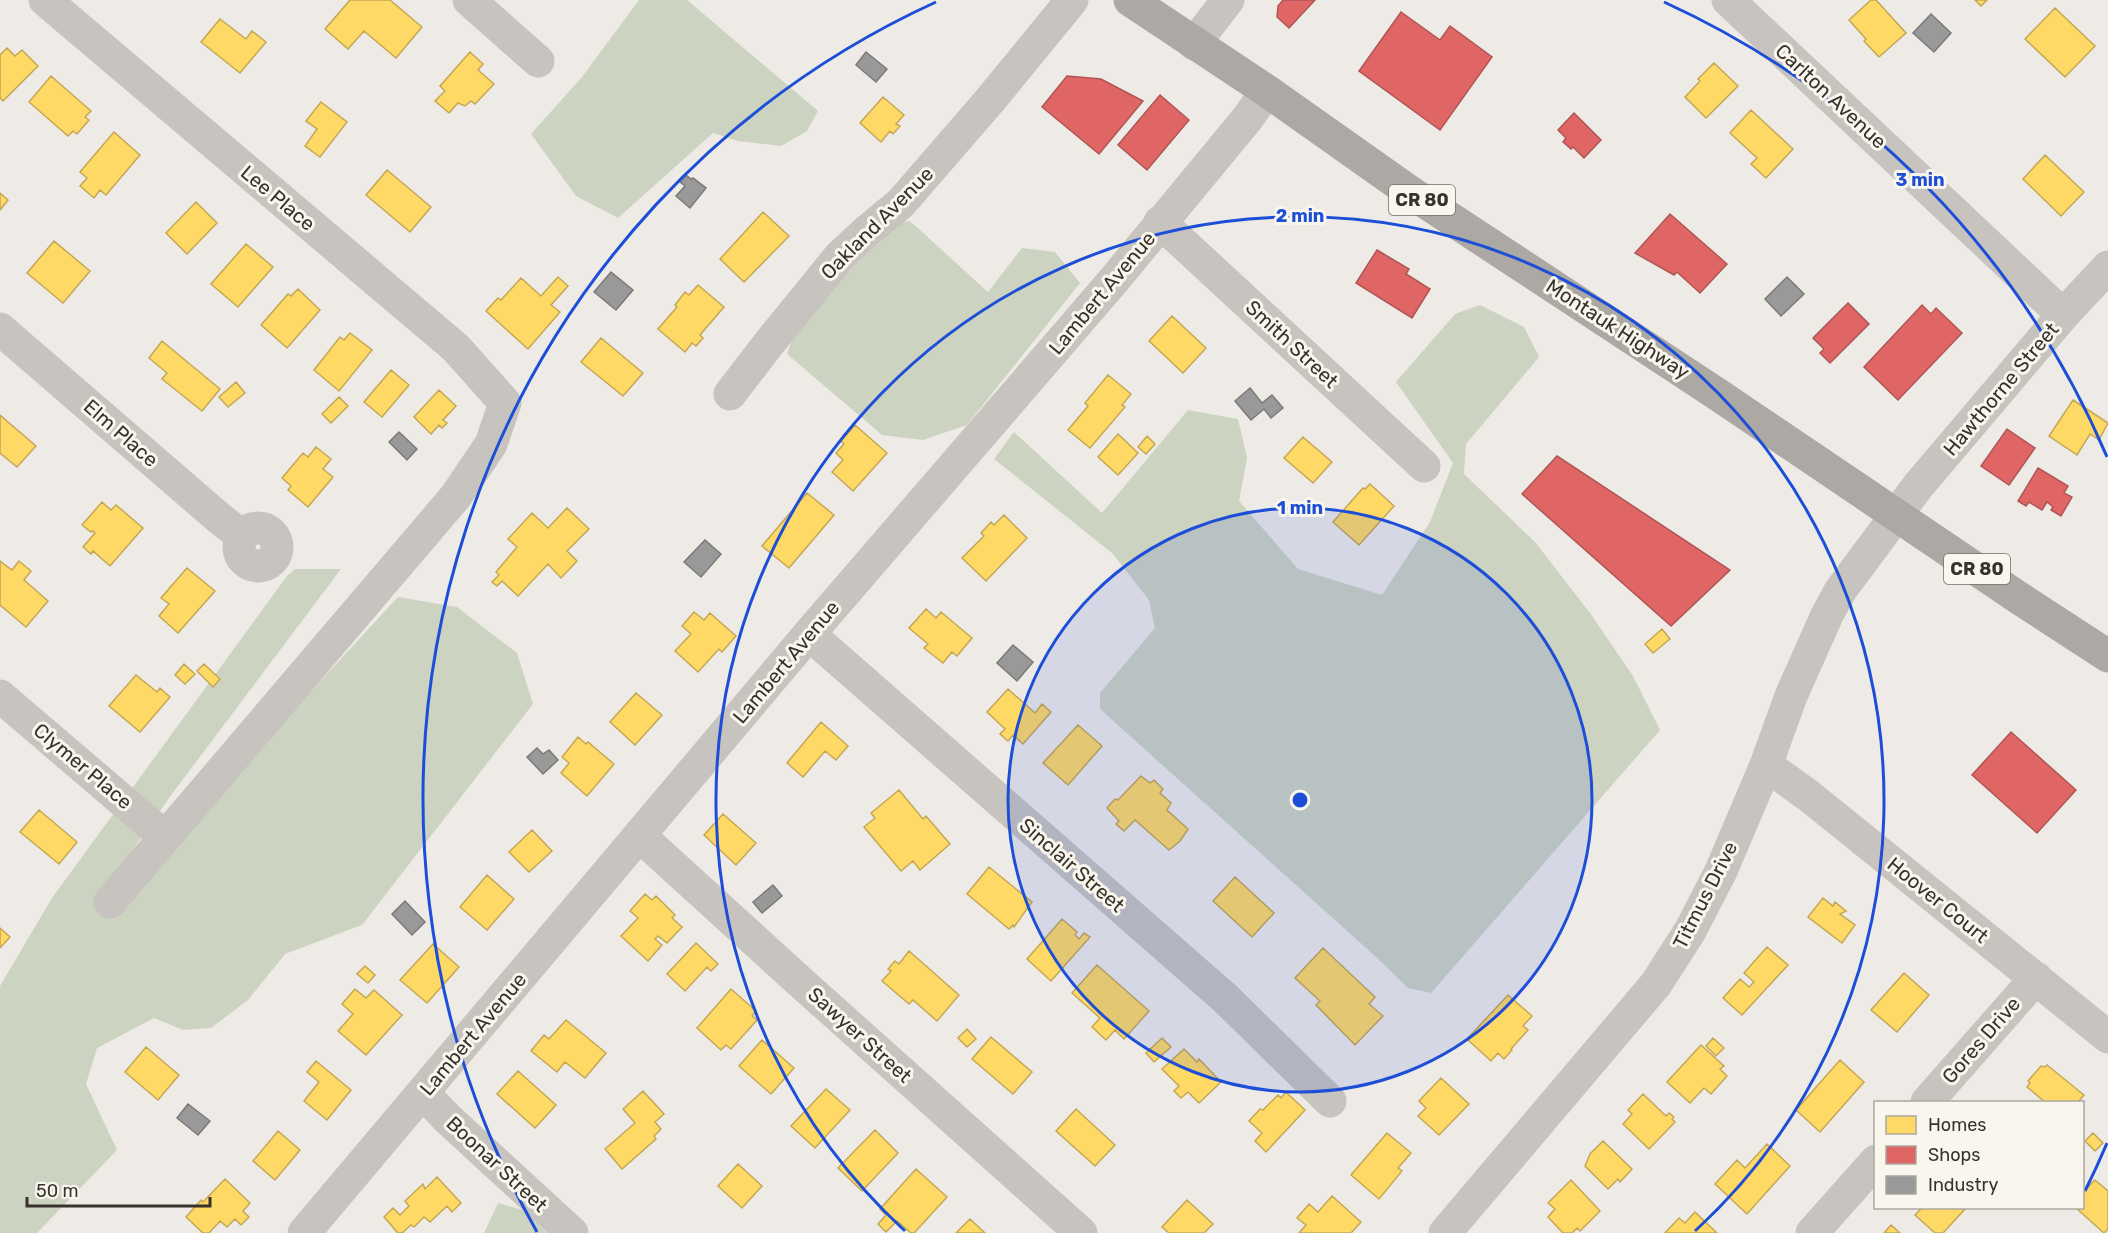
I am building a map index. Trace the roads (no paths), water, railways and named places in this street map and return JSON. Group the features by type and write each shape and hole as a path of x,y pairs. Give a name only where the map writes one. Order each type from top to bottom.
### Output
{"main road":[{"name":"Montauk Highway","path":"1130,0 1267,91 1410,192 2108,656"}],"street":[{"name":"Lee Place","path":"45,0 456,348 505,403 491,444 456,496 165,837"},
{"path":"469,0 538,61"},
{"name":"Oakland Avenue","path":"730,394 834,264 867,231 901,204 1072,0"},
{"path":"1194,44 1228,0"},
{"name":"Carlton Avenue","path":"1728,0 2063,315"},
{"name":"Lambert Avenue","path":"303,1233 809,634 1106,290 1247,119 1267,91"},
{"name":"Smith Street","path":"1160,222 1424,466"},
{"name":"Hawthorne Street","path":"1896,513 2063,315 2108,267"},
{"name":"Elm Place","path":"0,329 242,536"},
{"name":"Titmus Drive","path":"1445,1233 1656,984 1690,931 1721,871 1766,765 1791,696 1827,615 1840,591 1896,513"},
{"name":"Sinclair Street","path":"809,634 1225,998 1330,1101"},
{"name":"Clymer Place","path":"0,696 165,837"},
{"name":"Hoover Court","path":"1766,765 1818,803 2108,1037"},
{"name":"Sawyer Street","path":"640,836 1081,1233"},
{"path":"110,902 165,837"},
{"name":"Gores Drive","path":"1928,1101 2036,978"},
{"name":"Boonar Street","path":"423,1093 448,1119 572,1233"},
{"path":"1812,1233 1874,1162"}]}
